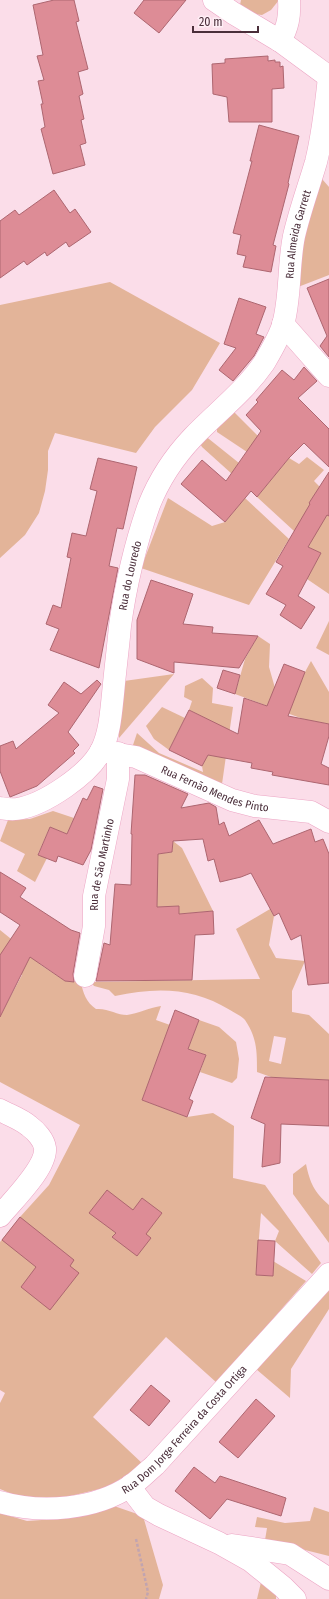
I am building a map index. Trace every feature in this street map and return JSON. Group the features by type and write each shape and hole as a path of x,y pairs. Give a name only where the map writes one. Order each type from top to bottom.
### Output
{"street":[{"name":"Rua Almeida Garrett","path":"214,0 280,41 329,77 320,146 294,238 283,324"},
{"path":"280,41 286,31 290,17 289,0"},
{"path":"283,324 329,376"},
{"name":"Rua do Louredo","path":"0,808 17,809 45,800 60,791 96,759 110,752 108,732 112,710 124,597 132,562 154,494 160,480 176,457 193,437 242,391 255,376 270,352 283,324"},
{"name":"Rua Fernão Mendes Pinto","path":"110,752 136,758 232,800 255,806 311,812 329,822"},
{"name":"Rua de São Martinho","path":"86,976 94,926 94,896 118,779 110,752"},
{"path":"0,1110 29,1126 40,1136 45,1148 44,1158 38,1171 0,1216"},
{"name":"Rua Dom Jorge Ferreira da Costa Ortiga","path":"0,1502 18,1507 42,1508 84,1505 131,1485 164,1455 329,1274"},
{"path":"131,1485 135,1494 145,1506 159,1515 219,1543 251,1561 283,1587 295,1599"},
{"path":"219,1543 290,1554 329,1579"}],"path":[{"path":"136,1539 148,1592 146,1599"}],"shaded area":[{"path":"241,0 279,0 271,10 262,15 254,14 240,5"},
{"path":"322,179 329,187 329,275 298,287 302,241"},
{"path":"110,282 220,343 192,390 155,427 136,453 55,433 48,451 48,470 45,491 39,513 25,535 0,558 0,305"},
{"path":"232,410 259,437 247,452 217,432 217,423"},
{"path":"204,435 239,463 232,474 202,447 198,440"},
{"path":"307,457 324,470 314,481 320,487 309,503 327,515 329,511 329,594 307,579 321,553 308,547 311,542 294,531 257,497 289,458 299,464"},
{"path":"168,498 212,526 225,522 245,498 289,539 249,605 141,568"},
{"path":"329,621 329,655 316,648"},
{"path":"258,636 270,644 269,667 275,688 305,672 311,661 329,692 329,724 306,720 235,694 245,659"},
{"path":"174,674 119,738 119,718 124,681"},
{"path":"202,678 213,688 212,703 233,707 222,784 132,748 137,733 159,753 203,772 202,766 222,727 189,710 192,701 184,697 185,686"},
{"path":"162,707 185,718 169,750 154,739 146,726"},
{"path":"53,811 74,818 67,834 50,827 38,854 47,858 35,882 17,871 25,854 0,841 8,820 30,819"},
{"path":"173,841 182,848 213,911 179,914 179,906 157,907 157,854 172,852"},
{"path":"270,909 274,916 269,945 276,958 305,961 292,991 292,1012 309,1015 329,1034 329,1080 271,1077 257,1072 256,1045 245,1020 216,1002 188,993 160,990 115,996 109,990 94,986 91,982 260,979 236,929","holes":["274,1036 286,1038 281,1064 269,1061"]},
{"path":"0,930 36,959 41,965 65,981 81,982 86,997 96,1009 127,1015 161,1006 156,1020 170,1025 142,1100 187,1117 213,1113 234,1126 233,1178 265,1185 321,1263 312,1274 275,1241 279,1231 261,1213 256,1275 273,1276 273,1261 306,1281 217,1383 166,1337 93,1417 143,1464 108,1487 62,1498 19,1497 0,1489 0,1403 5,1393 0,1390 0,1242 49,1185 80,1125 0,1082 0,1016 22,975 0,957"},
{"path":"199,1020 219,1027 236,1042 239,1059 237,1078 232,1083 200,1072 206,1055 188,1049"},
{"path":"306,1164 313,1187 329,1205 329,1243 293,1194 293,1174"},
{"path":"329,1286 329,1309 291,1369 290,1398 256,1369"},
{"path":"114,1506 143,1516 163,1585 159,1599 0,1599 0,1513 27,1521 71,1518"},
{"path":"314,1507 329,1512 329,1556 265,1540 267,1528 255,1527 257,1517 285,1523 310,1521"},
{"path":"262,1578 276,1592 276,1599 257,1599"}],"building":[{"path":"54,0 74,0 79,21 76,22 88,69 78,72 83,94 79,96 84,119 81,120 86,143 80,145 85,165 53,174 41,129 45,127 41,104 43,104 38,81 44,80 37,56 43,55 33,5"},
{"path":"144,0 186,0 159,33 134,13"},
{"path":"268,56 268,61 275,60 275,62 280,62 280,67 283,66 284,88 272,89 272,122 229,122 227,97 213,94 212,64 225,63 225,59"},
{"path":"259,125 299,136 289,184 273,245 276,246 271,272 243,267 246,256 237,254 241,235 233,233 252,161 250,161"},
{"path":"54,190 70,213 75,209 91,232 69,247 66,242 47,256 45,252 27,265 24,261 0,278 0,221 15,210 19,215"},
{"path":"329,279 329,357 320,346 327,336 307,288"},
{"path":"239,298 266,307 256,334 264,337 254,356 233,381 219,370 236,348 224,344"},
{"path":"304,367 317,381 298,398 329,429 329,467 304,443 289,458 257,497 251,491 225,522 181,484 202,460 226,481 261,431 246,415 258,402 256,400 282,370 294,380"},
{"path":"98,458 137,467 123,529 117,528 109,566 118,568 99,668 50,650 59,629 46,624 53,605 61,608 71,558 67,557 72,533 86,536 97,491 90,489"},
{"path":"329,472 329,516 327,515 308,547 321,553 298,596 315,607 301,629 280,615 286,605 266,594 283,566 276,562 310,504 309,503"},
{"path":"151,580 193,594 183,624 213,627 212,633 258,636 239,668 174,662 174,673 137,659 137,620"},
{"path":"284,664 305,672 288,716 329,724 329,736 321,764 329,768 329,785 272,775 273,772 251,768 252,763 208,755 202,766 169,750 189,710 238,734 244,698 267,706"},
{"path":"223,670 240,675 235,694 217,688"},
{"path":"97,680 101,684 68,732 79,745 73,751 75,753 37,786 10,797 0,771 0,746 13,741 16,749 59,713 48,705 64,682 81,694"},
{"path":"135,775 145,775 188,794 181,808 209,803 216,807 219,825 224,822 229,836 259,820 273,844 311,829 315,842 323,839 329,854 329,983 308,985 301,935 291,940 279,913 274,916 251,873 220,882 214,859 208,861 203,839 173,841 172,852 158,854 157,907 179,906 179,914 213,911 214,934 195,935 192,980 96,981 104,943 110,945 115,884 131,885 131,834"},
{"path":"94,786 103,789 91,850 83,865 58,856 56,862 38,855 50,827 67,834 83,798 87,800"},
{"path":"0,872 26,888 20,897 71,930 80,933 73,974 74,982 65,981 30,957 0,1017 0,955 20,925 0,912"},
{"path":"175,1010 199,1020 188,1049 206,1055 189,1099 193,1101 187,1117 142,1100"},
{"path":"265,1077 329,1080 329,1126 281,1124 280,1163 262,1167 265,1124 251,1118"},
{"path":"107,1190 133,1210 142,1198 162,1213 146,1234 151,1238 137,1256 112,1237 116,1233 89,1213"},
{"path":"20,1217 74,1260 70,1266 79,1273 50,1310 21,1287 36,1267 2,1240"},
{"path":"258,1240 275,1241 273,1276 256,1275"},
{"path":"151,1385 170,1401 149,1426 130,1410"},
{"path":"256,1399 275,1416 238,1458 219,1442"},
{"path":"194,1467 215,1483 220,1476 286,1498 281,1516 227,1499 210,1519 175,1491"}]}
